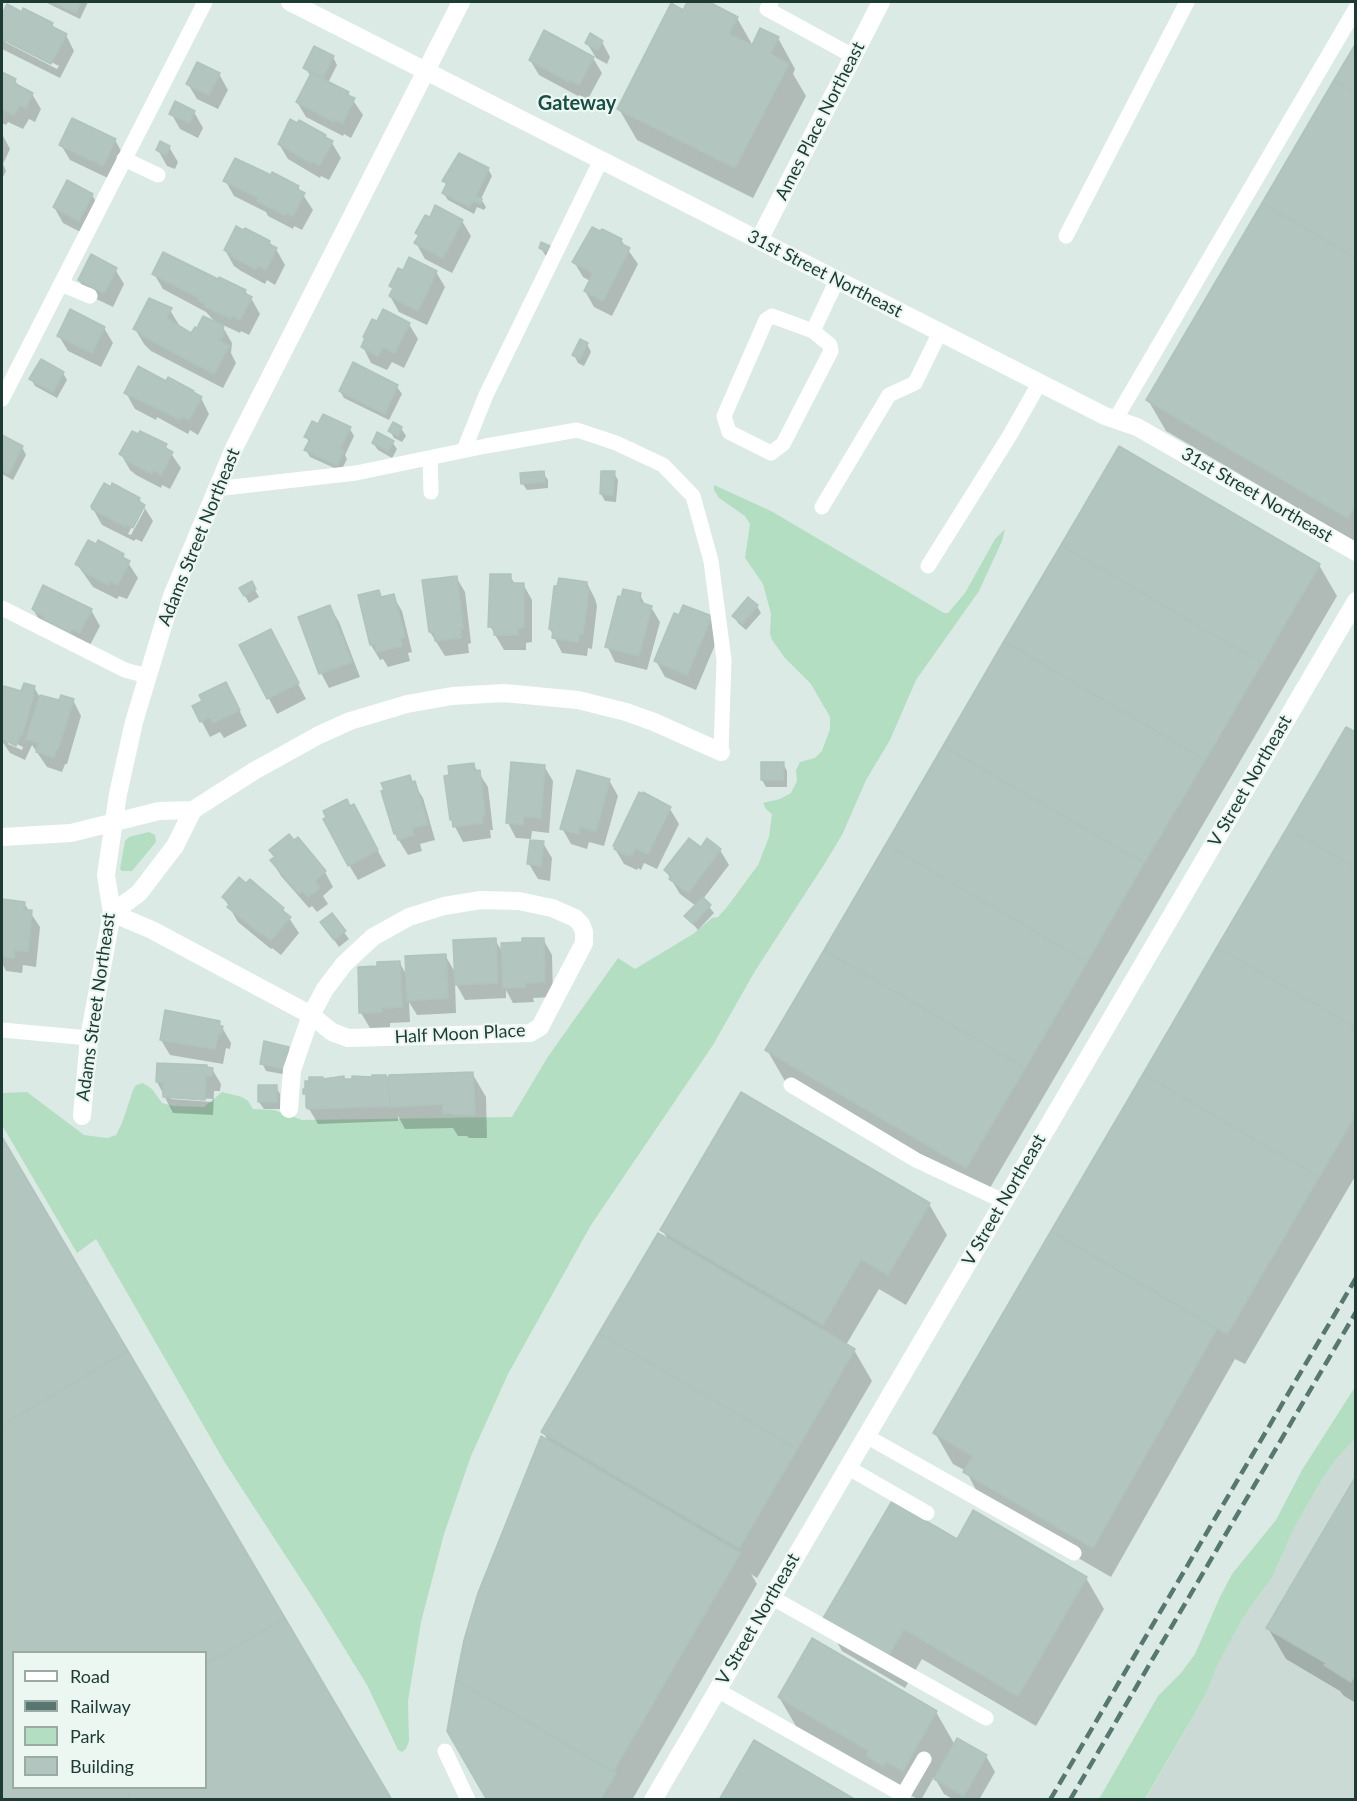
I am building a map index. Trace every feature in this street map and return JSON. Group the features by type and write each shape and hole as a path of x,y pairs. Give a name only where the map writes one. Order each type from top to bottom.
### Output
{"street":[{"name":"Adams Street Northeast","path":"81,1116 88,1038 112,913 106,875 112,824 147,676 172,596 235,446 461,2"},
{"name":"Ames Place Northeast","path":"759,240 881,2"},
{"name":"31st Street Northeast","path":"297,3 940,332 1115,420 1137,427 1356,552"},
{"name":"V Street Northeast","path":"653,1800 1356,601"},
{"path":"112,913 139,893 175,846 193,810 254,771 340,726 407,704 483,693 525,694 588,702 654,722 721,752"},
{"path":"2,837 70,833 159,811 193,810"},
{"name":"Half Moon Place","path":"112,913 152,930 311,1015 332,1032 348,1038 530,1033 540,1027 584,943 581,924 575,918 552,908 519,901 481,900 444,906 409,917 373,937 344,964 325,989 311,1015 292,1070 289,1110"}],"lane":[{"path":"2,399 205,2"},
{"path":"771,2 767,9 853,56"},
{"path":"1065,236 1187,2"},
{"path":"1115,420 1356,8"},
{"path":"124,159 158,175"},
{"path":"465,450 486,395 601,160"},
{"path":"813,331 837,279"},
{"path":"60,284 90,296"},
{"path":"772,316 813,331 830,345 831,351 783,444 771,453 729,432 724,416 766,320 772,316"},
{"path":"822,507 889,395 915,383 940,332"},
{"path":"928,566 1010,435 1040,382"},
{"path":"215,489 356,473 577,430 616,443 663,465 693,496 711,561 723,660 721,752"},
{"path":"430,458 431,492"},
{"path":"2,608 125,670 147,676"},
{"path":"2,1030 88,1038"},
{"path":"791,1085 916,1160 1003,1201"},
{"path":"866,1436 1074,1553"},
{"path":"847,1467 927,1513"},
{"path":"771,1597 986,1718"},
{"path":"717,1690 903,1795 924,1759"},
{"path":"445,1751 468,1800"}],"shaded area":[{"path":"1355,1439 1355,1799 1145,1800 1206,1694 1218,1664 1243,1618 1273,1576 1293,1530 1321,1481 1337,1458"}],"green space":[{"path":"714,485 771,511 944,613 948,613 965,593 995,539 1005,529 1002,541 979,591 916,680 890,740 866,780 843,833 755,971 713,1045 591,1225 508,1374 471,1456 444,1534 421,1622 408,1701 409,1741 402,1752 398,1750 367,1685 224,1461 96,1239 77,1253 2,1125 2,1093 27,1092 84,1135 107,1138 116,1135 133,1090 136,1085 143,1083 152,1089 162,1103 173,1106 204,1107 222,1092 242,1097 253,1109 274,1110 302,1120 512,1117 547,1058 618,958 635,969 693,934 712,918 718,917 727,907 758,865 769,837 772,814 763,803 780,799 791,793 797,781 796,770 800,762 815,758 822,751 830,729 830,717 811,684 785,658 772,640 771,614 763,584 745,558 750,524 745,516 719,498"},
{"path":"149,832 155,835 156,842 132,871 122,871 120,869 125,841 129,837"},
{"path":"1355,1387 1355,1439 1337,1458 1321,1481 1293,1530 1273,1576 1243,1618 1218,1664 1206,1694 1145,1799 1099,1799 1158,1696 1181,1673 1195,1654 1232,1574 1276,1520 1302,1470"}],"building":[{"path":"54,2 81,2 76,13"},
{"path":"687,2 709,2 738,17 729,34 752,45 760,28 779,37 770,54 789,64 735,168 617,109 671,3 683,10"},
{"path":"7,4 22,12 23,8 53,23 51,26 67,34 51,64 2,39 2,14"},
{"path":"544,30 594,57 579,85 529,60"},
{"path":"590,33 603,41 598,50 585,43"},
{"path":"1356,43 1356,93 1334,80"},
{"path":"314,46 334,56 323,78 303,68"},
{"path":"197,62 220,73 209,95 186,84"},
{"path":"2,72 16,79 14,83 33,93 26,108 20,105 14,115 2,109"},
{"path":"311,73 349,92 347,95 355,98 343,123 335,119 334,122 296,102"},
{"path":"1334,80 1356,93 1356,258 1262,203"},
{"path":"175,101 195,111 190,123 169,114"},
{"path":"72,118 116,139 103,166 59,145"},
{"path":"290,119 297,123 299,120 333,141 320,165 312,161 311,163 278,144"},
{"path":"160,141 170,146 166,155 156,150"},
{"path":"459,153 489,168 476,196 482,199 480,204 473,201 470,207 442,193 447,183 442,181"},
{"path":"235,158 271,175 272,172 299,186 297,189 305,193 293,216 286,212 284,215 257,201 259,198 223,181"},
{"path":"67,180 93,194 79,221 53,207"},
{"path":"1262,203 1356,258 1356,505 1348,518 1146,400"},
{"path":"435,205 463,220 443,258 414,243 419,235 415,233 425,215 430,217"},
{"path":"236,226 243,230 245,228 270,241 269,244 277,248 266,270 258,266 256,269 224,250"},
{"path":"592,227 600,231 602,229 622,239 620,243 630,248 603,301 584,291 593,273 572,262"},
{"path":"541,242 550,246 547,252 539,248"},
{"path":"163,252 246,290 244,293 252,297 240,320 232,316 231,319 204,306 205,304 198,300 199,298 152,274"},
{"path":"91,254 117,268 104,293 78,280"},
{"path":"409,257 437,271 418,311 389,296 393,288 389,286 398,268 403,270"},
{"path":"149,298 172,308 166,318 191,333 195,327 197,328 203,316 224,326 222,330 224,334 218,339 229,346 214,374 133,329"},
{"path":"70,309 105,327 92,353 57,336"},
{"path":"383,309 410,323 395,353 383,347 378,356 361,347 372,319 377,321"},
{"path":"580,339 588,343 580,359 572,355"},
{"path":"41,359 64,372 53,392 29,379"},
{"path":"353,362 398,385 385,414 339,391"},
{"path":"138,366 166,381 168,377 202,397 189,420 181,416 179,419 124,393"},
{"path":"323,414 351,427 340,449 344,451 337,465 304,450 310,439 304,437 312,421 318,424"},
{"path":"393,422 402,427 398,436 388,431"},
{"path":"132,431 138,434 140,431 167,444 165,448 173,452 161,475 153,470 152,474 125,460 126,458 119,454"},
{"path":"377,432 394,441 388,451 372,443"},
{"path":"2,435 23,446 9,474 2,470"},
{"path":"1119,446 1320,564 1262,663 1061,545"},
{"path":"544,471 545,482 521,484 520,473"},
{"path":"601,471 615,471 613,495 600,494"},
{"path":"104,483 111,487 112,483 140,498 138,501 145,505 133,528 127,524 126,527 92,509 91,506"},
{"path":"88,540 96,544 98,540 124,554 122,557 130,561 118,585 110,581 108,585 82,571 83,569 75,564"},
{"path":"1061,545 1262,663 1205,760 1004,641"},
{"path":"490,574 511,574 511,583 524,583 524,627 518,628 518,635 494,635 494,627 488,627"},
{"path":"457,576 463,628 460,629 461,638 435,641 434,632 429,632 422,580"},
{"path":"559,578 587,582 586,589 589,589 583,634 580,634 578,642 552,638 553,630 549,629 554,586 557,586"},
{"path":"252,581 256,589 244,596 239,588"},
{"path":"43,585 92,609 80,633 72,629 70,633 44,619 45,617 32,609"},
{"path":"623,589 641,593 639,602 652,606 639,656 605,647 618,596 621,597"},
{"path":"379,590 381,597 394,594 405,637 400,638 402,646 377,652 375,644 370,645 358,595"},
{"path":"748,597 758,605 742,624 732,616"},
{"path":"330,605 352,662 319,674 298,617"},
{"path":"683,605 712,616 687,675 654,661 674,613 679,615"},
{"path":"271,629 299,683 267,699 239,645"},
{"path":"1004,641 1205,760 1144,863 943,746"},
{"path":"226,682 240,710 213,723 210,717 200,722 192,706 202,701 199,695"},
{"path":"24,683 35,686 34,695 22,735 16,746 2,739 2,692 4,686 21,691"},
{"path":"40,695 59,700 61,695 74,699 54,757 36,752 39,743 26,739"},
{"path":"1346,727 1356,732 1356,868 1287,828"},
{"path":"943,746 1144,863 1087,962 886,844"},
{"path":"511,762 545,765 541,818 524,816 523,825 506,823"},
{"path":"761,762 784,762 783,780 761,780"},
{"path":"474,763 475,771 480,770 485,815 482,815 483,823 453,827 444,776 449,775 448,766"},
{"path":"577,770 610,779 596,831 580,827 578,834 560,829"},
{"path":"410,775 412,782 415,781 428,824 412,828 414,835 398,840 396,833 394,834 381,791 384,790 381,783"},
{"path":"639,792 671,807 648,854 635,848 632,855 628,856 614,849 613,846"},
{"path":"347,799 350,806 354,804 378,850 348,866 323,819 326,817 323,811"},
{"path":"1287,828 1356,868 1356,1028 1217,947"},
{"path":"289,834 294,840 298,837 326,871 315,881 320,888 308,897 302,891 299,894 270,860 275,857 269,850"},
{"path":"689,838 701,847 707,838 721,849 688,893 669,879 671,876 664,870"},
{"path":"530,840 544,841 541,866 527,864"},
{"path":"886,844 1087,962 1025,1068 824,950"},
{"path":"239,877 246,883 250,879 284,908 282,910 291,917 271,940 227,907 230,904 222,897"},
{"path":"703,897 711,905 693,924 684,916"},
{"path":"2,899 25,902 24,910 32,910 28,952 14,950 14,958 2,957"},
{"path":"332,913 346,931 334,940 320,922"},
{"path":"496,938 498,983 455,985 453,940"},
{"path":"522,938 544,938 545,982 525,983 526,987 503,988 501,943 522,942"},
{"path":"1217,947 1356,1028 1356,1114 1319,1177 1143,1074"},
{"path":"824,950 1025,1068 966,1168 765,1050"},
{"path":"446,954 448,998 407,1001 405,956"},
{"path":"400,961 402,1007 382,1008 382,1012 359,1013 358,967 377,966 377,962"},
{"path":"165,1010 220,1021 219,1026 223,1026 221,1034 218,1034 215,1049 160,1040"},
{"path":"264,1041 289,1047 285,1069 260,1064"},
{"path":"157,1063 207,1065 213,1068 212,1076 206,1076 205,1100 163,1097 163,1082 156,1082"},
{"path":"473,1072 475,1115 443,1113 443,1104 390,1107 389,1075"},
{"path":"1143,1074 1319,1177 1227,1334 1051,1231"},
{"path":"372,1075 389,1077 390,1106 308,1109 306,1107 306,1094 303,1094 303,1089 309,1077 323,1077 323,1079 344,1076 344,1079 352,1079 352,1076 372,1077"},
{"path":"258,1085 277,1085 277,1102 258,1102"},
{"path":"741,1092 930,1203 888,1275 861,1259 823,1325 660,1230"},
{"path":"2,1137 128,1351 2,1425"},
{"path":"1051,1231 1217,1329 1093,1548 963,1472 973,1456 933,1433"},
{"path":"658,1233 855,1349 797,1449 599,1333"},
{"path":"599,1333 797,1449 739,1548 541,1432"},
{"path":"128,1351 285,1618 207,1663 207,1651 12,1651 12,1789 126,1789 132,1800 2,1800 2,1425"},
{"path":"541,1436 740,1553 613,1772 456,1680 464,1640 478,1593"},
{"path":"1356,1476 1356,1680 1353,1678 1351,1682 1324,1665 1326,1663 1266,1628"},
{"path":"892,1501 957,1539 973,1510 1087,1577 1018,1696 904,1629 887,1658 822,1620"},
{"path":"285,1618 392,1800 132,1800 126,1789 207,1789 207,1663"},
{"path":"812,1638 937,1711 903,1771 886,1761 883,1766 867,1756 869,1751 778,1697"},
{"path":"456,1680 616,1773 600,1800 487,1800 447,1731"},
{"path":"957,1738 987,1755 964,1796 934,1779"},
{"path":"754,1740 856,1800 719,1800"}],"railway":[{"path":"1050,1800 1356,1278"},
{"path":"1070,1800 1356,1312"}],"district":[{"name":"Gateway","path":"577,104"}]}
